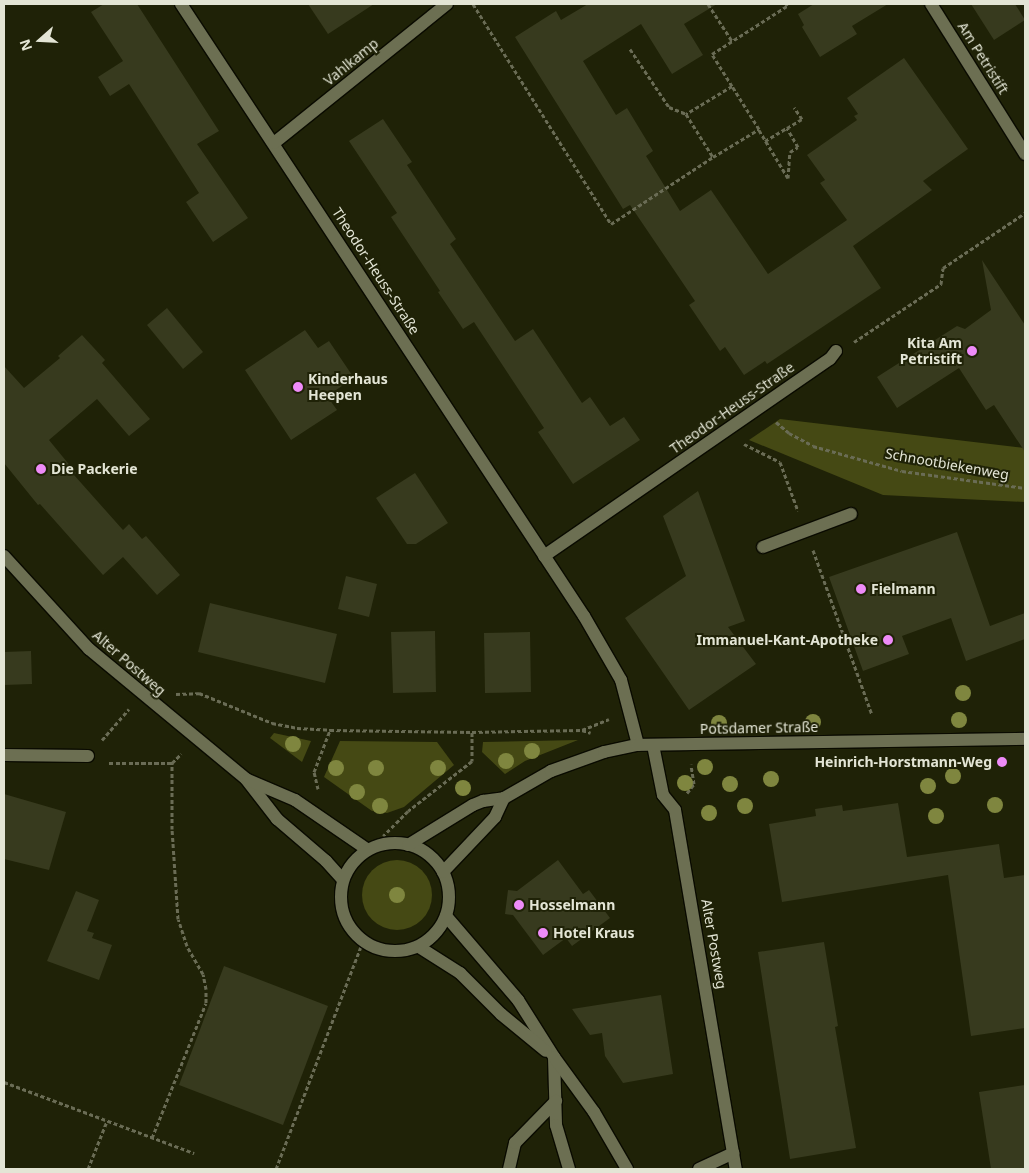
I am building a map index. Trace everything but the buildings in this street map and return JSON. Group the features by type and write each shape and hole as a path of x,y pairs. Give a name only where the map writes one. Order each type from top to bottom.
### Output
{"street":[{"name":"Theodor-Heuss-Straße","path":"181,4 274,143 611,661 621,680 638,745"},
{"name":"Vahlkamp","path":"274,143 447,4"},
{"name":"Am Petristift","path":"931,4 1025,154"},
{"name":"Theodor-Heuss-Straße","path":"544,556 830,359 836,351"},
{"path":"763,547 851,514"},
{"name":"Alter Postweg","path":"4,556 89,649 142,695 246,779 277,819 326,861 343,880"},
{"name":"Potsdamer Straße","path":"408,844 473,805 483,801 504,798 533,780 568,764 604,752 638,745 1025,739"},
{"name":"Alter Postweg","path":"653,745 664,795 675,810 736,1169"},
{"path":"4,755 88,756"},
{"name":"Alter Postweg","path":"246,779 295,800 368,850"},
{"path":"444,872 495,817 504,798"},
{"path":"393,843 408,844 421,849 433,858 444,872 449,888 449,903 446,916 439,929 419,947 397,952 380,950 363,941 353,932 345,920 341,906 343,880 355,860 368,850 393,843"},
{"path":"446,916 518,1000 554,1057 594,1112 627,1169"},
{"path":"419,947 460,972 501,1014 554,1057 558,1136 569,1169"},
{"path":"509,1169 511,1156 518,1139 556,1101"},
{"path":"700,1169 734,1154"}],"path":[{"path":"473,4 611,224 759,130"},
{"path":"708,4 732,42"},
{"path":"786,4 787,6 712,54 788,178 790,152 798,147 787,128"},
{"path":"630,49 669,107 686,114 713,158"},
{"path":"686,114 732,86"},
{"path":"765,141 802,119 794,107"},
{"path":"836,351 857,341 941,284 943,268 1025,213"},
{"name":"Schnootbiekenweg","path":"762,406 788,433 814,446 902,471 1025,488"},
{"path":"723,434 780,462 872,714"},
{"path":"172,764 102,763 88,756 142,695 199,693 272,723 330,730 472,732 582,730 630,711"},
{"path":"323,819 314,772 330,730"},
{"path":"368,850 408,811 472,760 472,732"},
{"path":"152,1138 206,1003 203,974 187,946 178,919 172,829 172,764 194,738"},
{"path":"675,810 694,784 689,744"},
{"path":"276,1169 363,941"},
{"path":"4,1082 194,1153"},
{"path":"88,1169 107,1120"}],"green space":[{"path":"780,419 1025,448 1025,502 883,495 749,440"},
{"path":"274,733 311,741 302,762 270,738"},
{"path":"578,740 525,761 505,774 482,752 483,742"},
{"path":"340,741 437,742 454,765 404,807 387,813 372,811 324,777"},
{"path":"397,860 410,863 422,870 429,882 432,895 429,908 422,920 410,927 397,930 384,927 372,920 365,908 362,895 365,882 372,870 384,863"}],"place":[{"name":"Kita Am Petristift","path":"972,351"},
{"name":"Kinderhaus Heepen","path":"298,387"},
{"name":"Die Packerie","path":"41,469"},
{"name":"Fielmann","path":"861,589"},
{"name":"Immanuel-Kant-Apotheke","path":"888,640"},
{"name":"Heinrich-Horstmann-Weg","path":"1002,762"},
{"name":"Hosselmann","path":"519,905"},
{"name":"Hotel Kraus","path":"543,933"}]}
